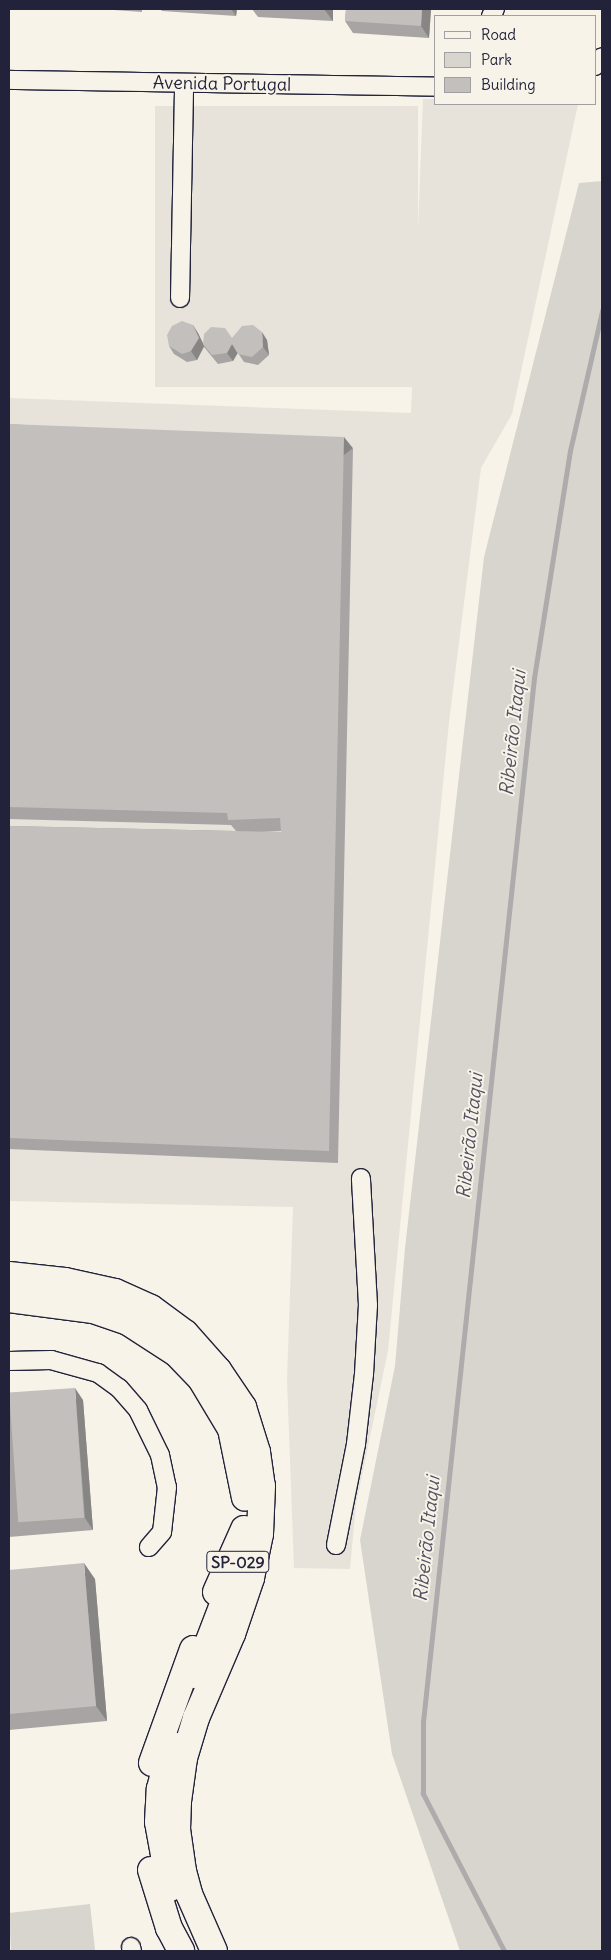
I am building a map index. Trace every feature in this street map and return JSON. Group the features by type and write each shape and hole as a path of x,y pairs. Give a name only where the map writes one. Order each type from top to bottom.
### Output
{"highway":[{"name":"SP-029","path":"9,1275 65,1281 115,1292 151,1308 185,1333 218,1370 243,1407 257,1452 262,1486 260,1534 251,1578 232,1634 196,1718 184,1758 178,1801 177,1828 183,1871 189,1894 214,1951"},
{"name":"SP-029","path":"9,1299 93,1310 128,1322 176,1353 200,1379 231,1429 245,1498 244,1529 230,1586 180,1717 160,1789 161,1850 179,1917 196,1951"},
{"name":"SP-029","path":"181,1951 154,1882 146,1845 145,1786 166,1720 205,1617 244,1529"}],"street":[{"name":"Avenida Portugal","path":"9,80 184,84 434,86"},
{"path":"180,298 184,84"},
{"path":"336,1545 356,1444 364,1374 368,1304 361,1178"},
{"path":"9,1362 51,1360 98,1373 119,1388 138,1410 160,1455 167,1487 162,1532 149,1547"}],"shaded area":[{"path":"423,99 434,99 434,105 578,105 512,414 481,468 449,722 388,1351 356,1504 350,1569 294,1568 287,1380 293,1207 9,1201 9,398 411,413"},
{"path":"155,106 418,106 418,387 155,387"}],"green space":[{"path":"602,181 602,1951 460,1951 392,1754 360,1540 395,1366 405,1248 484,557 579,183"},
{"path":"90,1904 95,1950 11,1951 9,1913"}],"building":[{"path":"346,9 422,9 421,26 345,21"},
{"path":"182,321 193,325 199,338 191,351 182,354 169,346 167,335 172,326"},
{"path":"253,325 262,332 263,347 252,357 238,354 232,344 227,353 212,355 203,344 204,334 211,327 225,328 232,338 242,326"},
{"path":"9,424 344,437 329,1151 9,1138 9,826 281,832 280,818 228,820 227,813 9,807"},
{"path":"75,1388 84,1518 18,1522 9,1393"},
{"path":"84,1563 96,1706 9,1714 9,1570"}],"waterway":[{"name":"Ribeirão Itaqui","path":"504,1951 423,1794 423,1722 534,678 570,451 602,311"}]}
